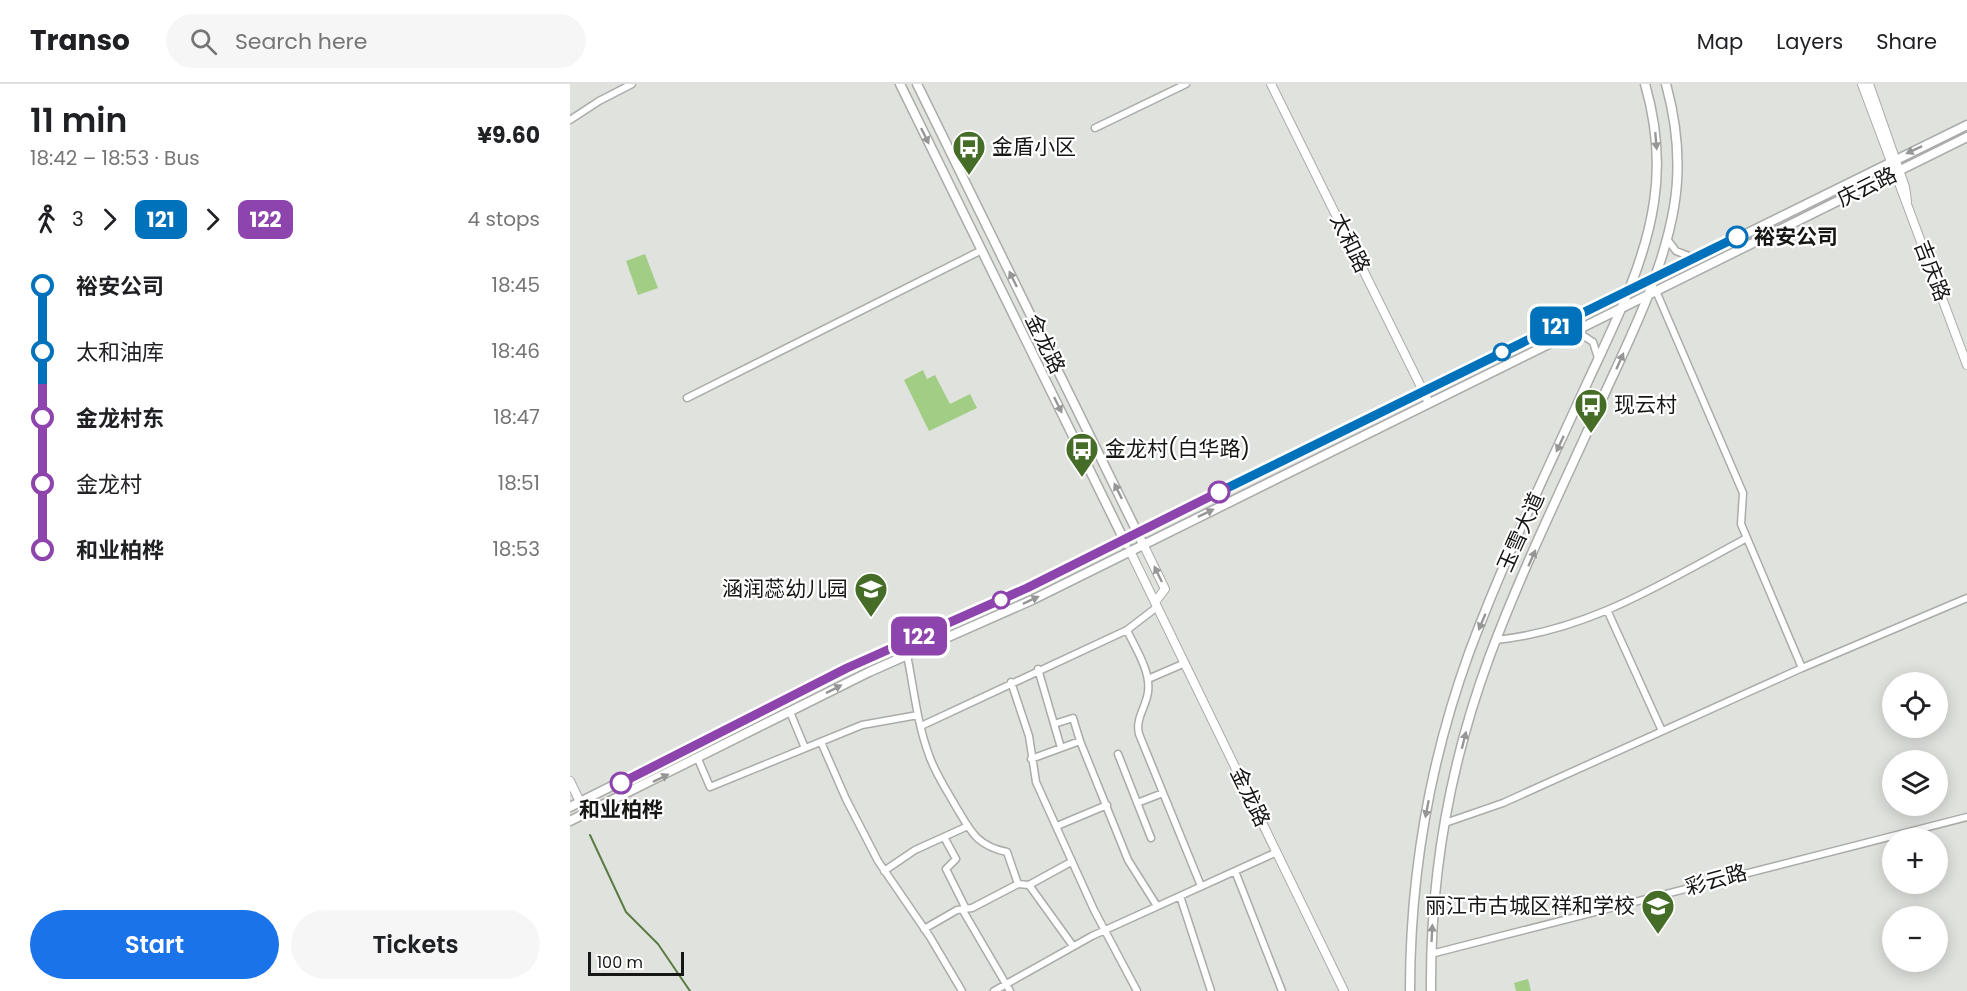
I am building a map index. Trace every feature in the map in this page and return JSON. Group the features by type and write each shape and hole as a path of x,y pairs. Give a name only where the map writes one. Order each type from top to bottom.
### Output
{"main road":[{"name":"金龙路","path":"900,84 1130,551"},
{"name":"金龙路","path":"917,84 1143,544"},
{"name":"玉雪大道","path":"1410,991 1412,932 1419,853 1433,778 1452,705 1485,614 1599,359 1647,237 1656,190 1655,134 1645,84"},
{"name":"玉雪大道","path":"1431,991 1431,954 1437,880 1445,823 1466,730 1496,640 1646,296 1667,239 1674,204 1677,161 1674,117 1666,84"},
{"name":"庆云路","path":"570,807 842,671 1027,588 1967,125"},
{"name":"庆云路","path":"570,821 907,655 1032,600 1967,137"}],"street":[{"path":"570,120 599,101 632,84"},
{"path":"1095,128 1186,84"},
{"name":"太和路","path":"1271,84 1429,403"},
{"name":"吉庆路","path":"1862,84 1967,365"},
{"name":"吉庆路","path":"1869,84 1892,161"},
{"path":"1667,239 1680,254 1694,258"},
{"path":"687,398 982,250"},
{"path":"1656,291 1743,493 1741,524 1802,668"},
{"path":"1575,331 1593,342 1599,359"},
{"path":"1496,640 1564,628 1608,612 1747,538"},
{"name":"金龙路","path":"1143,544 1166,589 1156,605"},
{"name":"金龙路","path":"1130,551 1344,991"},
{"path":"1445,823 1503,803 1802,668 1967,598"},
{"path":"921,726 1038,669 1127,630 1156,605"},
{"path":"1608,612 1662,731"},
{"path":"1127,630 1148,679 1148,695 1137,729 1201,886"},
{"path":"907,655 918,714 933,765 968,826 983,845 1007,852 1018,884"},
{"path":"1148,679 1185,663"},
{"path":"1038,669 1061,748"},
{"path":"1011,682 1027,729 1035,782 1057,826 1071,862 1137,991"},
{"path":"790,712 805,748"},
{"path":"698,759 710,787 862,725 918,714"},
{"path":"1054,724 1073,718 1128,860 1157,906"},
{"path":"821,741 856,821 884,871 924,929 962,991"},
{"path":"1031,759 1080,741"},
{"path":"1118,754 1151,838"},
{"path":"570,781 580,802"},
{"path":"1137,803 1163,793"},
{"path":"1057,826 1107,805"},
{"name":"彩云路","path":"1431,954 1967,817"},
{"path":"884,871 915,850 968,826"},
{"path":"944,837 956,859 946,869 964,909 1010,991"},
{"path":"994,991 1105,930 1277,852"},
{"path":"924,929 1018,884 1029,885 1071,862"},
{"path":"1235,871 1282,991"},
{"path":"1029,885 1073,946"},
{"path":"1180,896 1211,991"}],"green space":[{"path":"645,254 658,288 638,295 626,261"},
{"path":"923,370 927,379 935,375 950,404 970,394 977,408 929,431 904,380"},
{"path":"1528,979 1531,991 1516,991 1514,983"}],"waterway":[{"path":"590,835 626,912 658,944 690,991"}],"bus line":[{"name":"121","path":"1219,492 1737,237"},
{"name":"122","path":"621,783 847,668 1027,588 1219,492"}],"place":[{"name":"金盾小区","path":"969,176"},
{"name":"裕安公司","path":"1737,237"},
{"name":"现云村","path":"1591,434"},
{"name":"金龙村(白华路)","path":"1082,478"},
{"name":"涵润蕊幼儿园","path":"871,618"},
{"name":"和业柏桦","path":"621,783"},
{"name":"丽江市古城区祥和学校","path":"1658,935"}]}
